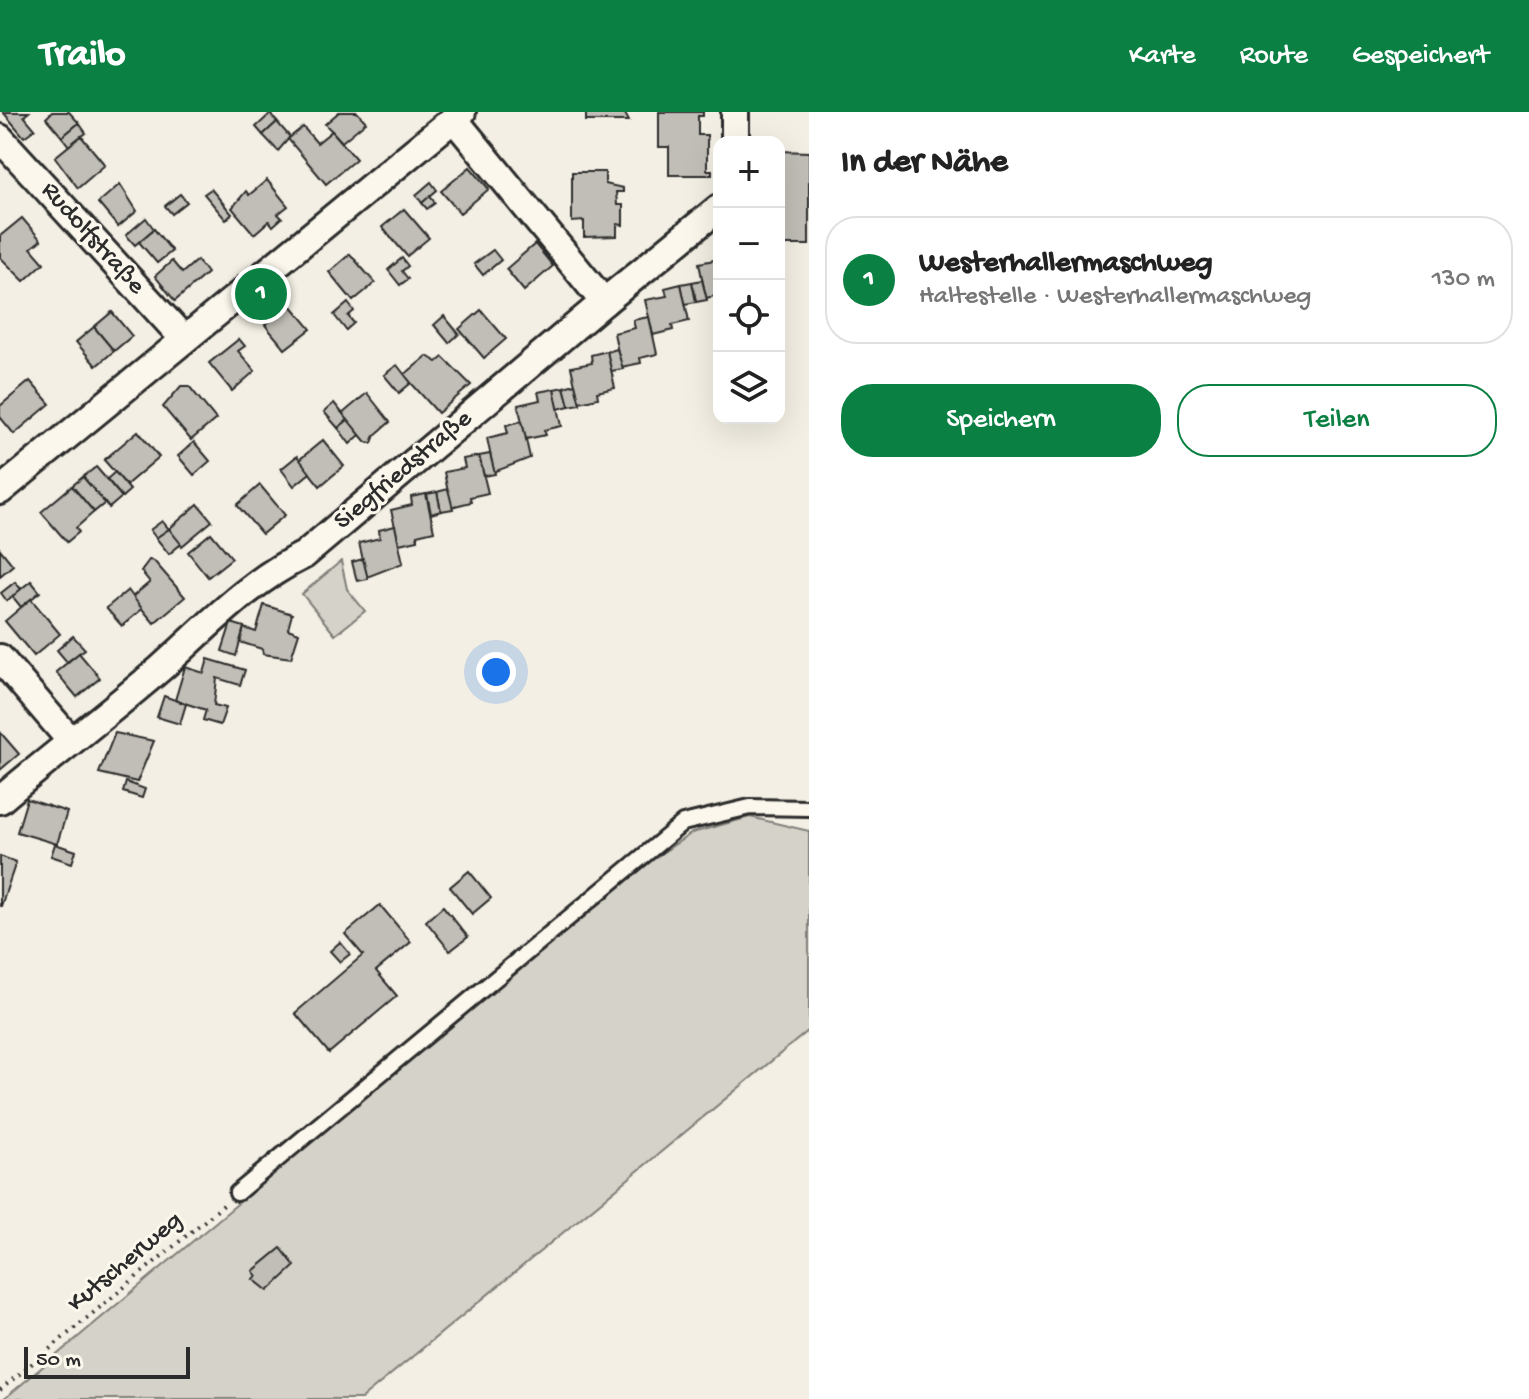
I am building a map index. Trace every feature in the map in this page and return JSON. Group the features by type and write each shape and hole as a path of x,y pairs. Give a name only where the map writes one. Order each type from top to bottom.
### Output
{"street":[{"path":"735,112 735,136"},
{"path":"0,491 458,116 604,302"},
{"name":"Rudolfstraße","path":"0,138 184,339"},
{"name":"Siegfriedstraße","path":"0,800 272,570 304,555 713,213"},
{"path":"0,658 71,741"}],"lane":[{"path":"237,1193 683,823 750,807 809,808"}],"path":[{"name":"Kutscherweg","path":"0,1390 237,1193"}],"shaded area":[{"path":"341,561 347,589 365,611 335,635 302,594"},
{"path":"750,817 809,831 809,1030 361,1399 4,1399 638,869 692,833"}],"building":[{"path":"3,112 29,112 24,116 35,129 24,137"},
{"path":"52,112 69,112 79,123 62,137 46,118"},
{"path":"339,112 357,112 366,122 342,142 325,124"},
{"path":"586,112 624,112 629,121 586,121"},
{"path":"659,112 703,112 703,116 698,116 698,135 707,135 707,170 712,170 712,175 669,175 669,147 659,147"},
{"path":"270,114 277,122 263,135 256,127"},
{"path":"277,122 290,137 278,151 263,135"},
{"path":"79,123 86,133 69,146 62,137"},
{"path":"303,127 317,143 332,131 356,159 326,184 288,139"},
{"path":"81,136 105,165 78,188 55,157"},
{"path":"785,151 809,152 809,245 785,245"},
{"path":"470,167 489,189 460,213 441,191"},
{"path":"572,172 605,172 605,184 623,188 623,192 616,192 617,205 623,205 623,225 617,224 617,236 584,237 584,221 572,222"},
{"path":"267,180 288,206 278,214 282,218 273,226 269,221 254,234 232,208 246,191 249,195"},
{"path":"431,182 437,190 422,203 416,195"},
{"path":"120,184 137,211 118,227 98,203"},
{"path":"211,189 232,214 226,220 204,194"},
{"path":"180,194 187,202 172,214 165,206"},
{"path":"430,196 435,203 427,209 422,203"},
{"path":"404,209 429,238 407,256 382,227"},
{"path":"22,218 41,240 31,248 44,263 24,281 0,257 0,236"},
{"path":"146,218 154,229 135,245 126,235"},
{"path":"154,229 172,251 157,263 139,242"},
{"path":"535,244 553,266 524,291 506,269"},
{"path":"493,250 501,260 483,275 474,264"},
{"path":"350,254 375,283 353,301 329,272"},
{"path":"402,258 408,266 402,271 408,279 400,285 388,270"},
{"path":"197,260 207,273 175,301 155,276 172,261 182,273"},
{"path":"713,260 713,296 706,298 699,263"},
{"path":"702,280 707,300 696,302 692,282"},
{"path":"692,282 696,302 685,304 681,284"},
{"path":"681,284 689,321 672,325 673,330 653,335 645,300 667,296 665,288"},
{"path":"348,303 354,311 348,316 354,323 346,330 334,315"},
{"path":"290,304 311,329 285,349 265,325"},
{"path":"481,310 506,339 484,358 459,329"},
{"path":"112,312 132,336 114,351 94,327"},
{"path":"444,316 459,334 449,343 434,325"},
{"path":"649,317 657,354 640,358 641,363 621,367 614,333 635,328 633,320"},
{"path":"94,327 114,351 96,366 76,342"},
{"path":"239,339 245,346 238,351 255,371 232,391 209,363"},
{"path":"617,349 623,369 611,371 607,352"},
{"path":"607,351 615,388 597,392 598,398 579,402 571,367 592,363 591,355"},
{"path":"427,356 437,362 443,357 471,385 438,413 404,375"},
{"path":"397,365 411,383 399,393 384,375"},
{"path":"30,381 50,404 14,434 0,417 0,406"},
{"path":"575,384 580,404 569,406 564,387"},
{"path":"181,386 189,386 216,419 191,440 163,407"},
{"path":"564,387 569,406 558,409 554,389"},
{"path":"554,389 562,426 544,430 546,435 526,439 518,405 540,400 538,392"},
{"path":"367,393 390,422 375,435 372,443 366,442 342,414"},
{"path":"334,403 348,420 338,428 324,412"},
{"path":"348,420 360,435 350,444 338,428"},
{"path":"522,421 530,458 494,472 487,438 508,433 506,425"},
{"path":"138,431 159,457 126,485 104,460"},
{"path":"323,440 344,466 320,486 299,460"},
{"path":"194,442 210,461 194,475 178,456"},
{"path":"490,454 495,474 484,476 479,456"},
{"path":"297,456 310,473 294,486 281,469"},
{"path":"479,456 488,493 470,497 471,502 451,507 444,472 465,468 463,459"},
{"path":"96,467 122,497 109,508 83,477"},
{"path":"115,472 130,490 122,497 107,479"},
{"path":"83,477 105,503 94,512 72,486"},
{"path":"260,485 285,515 262,534 237,505"},
{"path":"72,486 94,512 76,528 79,532 67,542 41,512"},
{"path":"448,489 453,509 441,511 437,492"},
{"path":"437,492 441,511 431,514 427,494"},
{"path":"426,494 434,531 417,535 418,540 399,544 391,510 412,505 411,497"},
{"path":"198,504 212,521 182,546 169,529"},
{"path":"162,521 169,529 156,538 150,530"},
{"path":"395,526 403,563 367,577 359,543 380,538 379,530"},
{"path":"169,529 181,544 169,554 156,538"},
{"path":"211,533 232,558 208,577 188,552"},
{"path":"0,549 13,565 0,576"},
{"path":"363,559 368,579 357,581 352,562"},
{"path":"149,560 154,561 185,597 154,623 132,597 150,582 141,571"},
{"path":"31,581 40,592 21,607 12,596"},
{"path":"15,582 21,589 7,601 1,593"},
{"path":"128,590 142,609 122,626 106,608"},
{"path":"31,599 60,634 34,656 5,621"},
{"path":"264,605 292,614 288,629 299,633 291,658 263,654 262,649 240,642 244,628 256,632"},
{"path":"231,623 244,627 236,656 222,651"},
{"path":"73,636 85,649 67,662 57,650"},
{"path":"79,653 100,678 77,697 56,672"},
{"path":"208,659 245,670 240,685 217,678 214,705 226,708 220,725 203,720 206,710 175,700 185,667 204,673"},
{"path":"164,696 186,704 180,724 157,717"},
{"path":"0,732 19,754 0,770"},
{"path":"115,733 154,741 137,782 99,773"},
{"path":"126,782 145,789 142,798 123,792"},
{"path":"27,799 67,812 57,844 17,832"},
{"path":"55,844 76,851 72,863 51,856"},
{"path":"0,856 16,862 1,906 0,906"},
{"path":"469,871 491,898 472,914 450,887"},
{"path":"380,905 411,942 376,971 397,996 329,1053 295,1013 363,955 345,934"},
{"path":"443,906 468,937 450,951 426,921"},
{"path":"340,942 350,954 340,962 330,951"},
{"path":"281,1248 295,1266 268,1291 253,1279 257,1276 253,1271"}],"place":[{"name":"Westerhallermaschweg","path":"261,294"}]}
